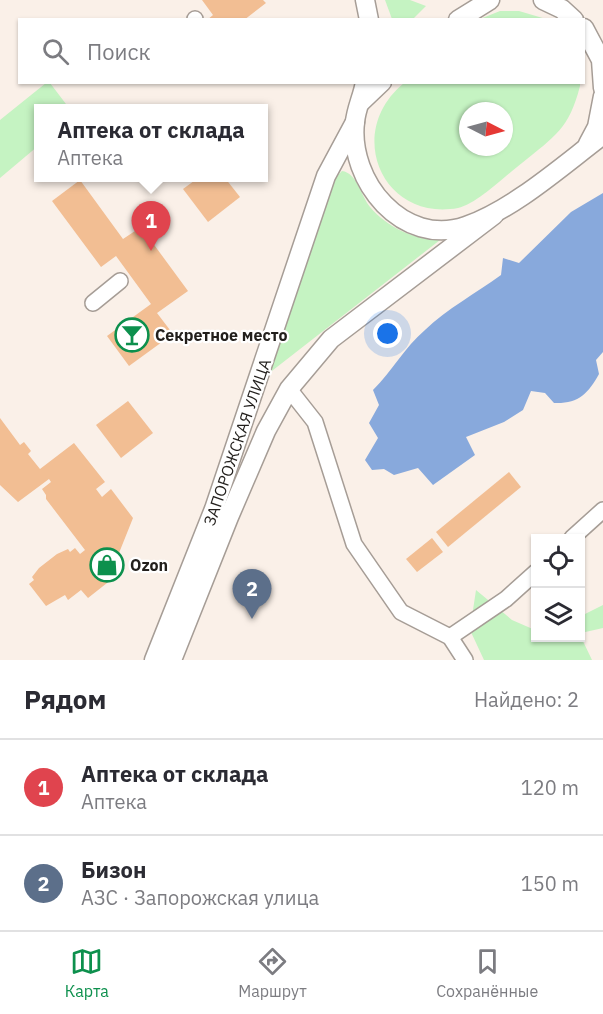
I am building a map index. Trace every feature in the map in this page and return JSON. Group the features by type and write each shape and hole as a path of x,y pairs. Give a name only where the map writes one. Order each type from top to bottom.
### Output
{"main road":[{"path":"364,0 368,18"},
{"path":"461,18 490,0"},
{"path":"543,0 562,9 572,18"},
{"path":"585,30 602,60 603,88"},
{"path":"365,84 355,122 356,149 362,172 388,209 405,221 432,229 463,227 495,214 603,135"},
{"path":"361,102 380,84"},
{"path":"586,148 597,127 603,96"},
{"name":"ЗАПОРОЖСКАЯ УЛИЦА","path":"154,660 160,650 214,510 326,176 355,122"},
{"name":"ЗАПОРОЖСКАЯ УЛИЦА","path":"172,660 266,431 289,389 331,339 495,214"}],"lane":[{"path":"93,303 120,281"},
{"path":"289,389 315,422 354,544 401,612 450,637 465,660"},
{"path":"576,534 603,510"},
{"path":"450,637 506,599 531,576"}],"green space":[{"path":"385,0 410,0 426,6 414,18 392,18"},
{"path":"500,11 519,11 543,18 482,18"},
{"path":"45,84 51,84 66,104 34,104 34,149 0,178 0,120"},
{"path":"403,84 580,84 576,101 566,122 552,138 474,201 458,208 431,209 409,201 392,188 380,169 375,148 376,125 386,103"},
{"path":"342,171 351,176 370,207 384,221 411,235 440,240 268,374 336,177"},
{"path":"476,590 512,620 531,628 531,642 583,642 592,660 484,660 470,630"},
{"path":"603,605 603,628 585,632 585,614"}],"water":[{"path":"603,193 603,352 596,360 599,374 591,387 576,400 562,403 554,403 545,393 531,391 523,410 504,422 466,437 475,455 433,485 418,468 394,475 384,469 372,470 365,460 378,438 369,423 379,405 373,390 404,352 434,322 501,275 503,258 519,263 571,212"}],"building":[{"path":"202,0 263,0 266,3 247,18 209,18 213,15"},
{"path":"77,182 81,182 123,239 141,227 188,291 157,313 173,334 129,366 107,336 151,304 116,256 101,267 52,201"},
{"path":"193,182 228,182 240,197 208,222 183,189"},
{"path":"128,401 153,433 121,458 96,425"},
{"path":"0,418 20,445 24,442 31,451 28,454 40,469 74,443 105,482 96,489 102,497 111,489 133,518 107,583 88,598 81,590 68,600 65,595 46,606 29,584 34,580 32,577 39,568 57,554 68,549 70,552 75,548 80,554 85,550 46,499 42,489 51,482 49,479 18,502 0,485"},
{"path":"509,472 521,487 448,547 436,532"},
{"path":"432,538 443,552 417,572 406,559"}],"place":[{"name":"Аптека от склада","path":"151,251"},
{"name":"Секретное место","path":"132,335"},
{"name":"Ozon","path":"107,565"},
{"name":"Бизон","path":"252,619"}]}
